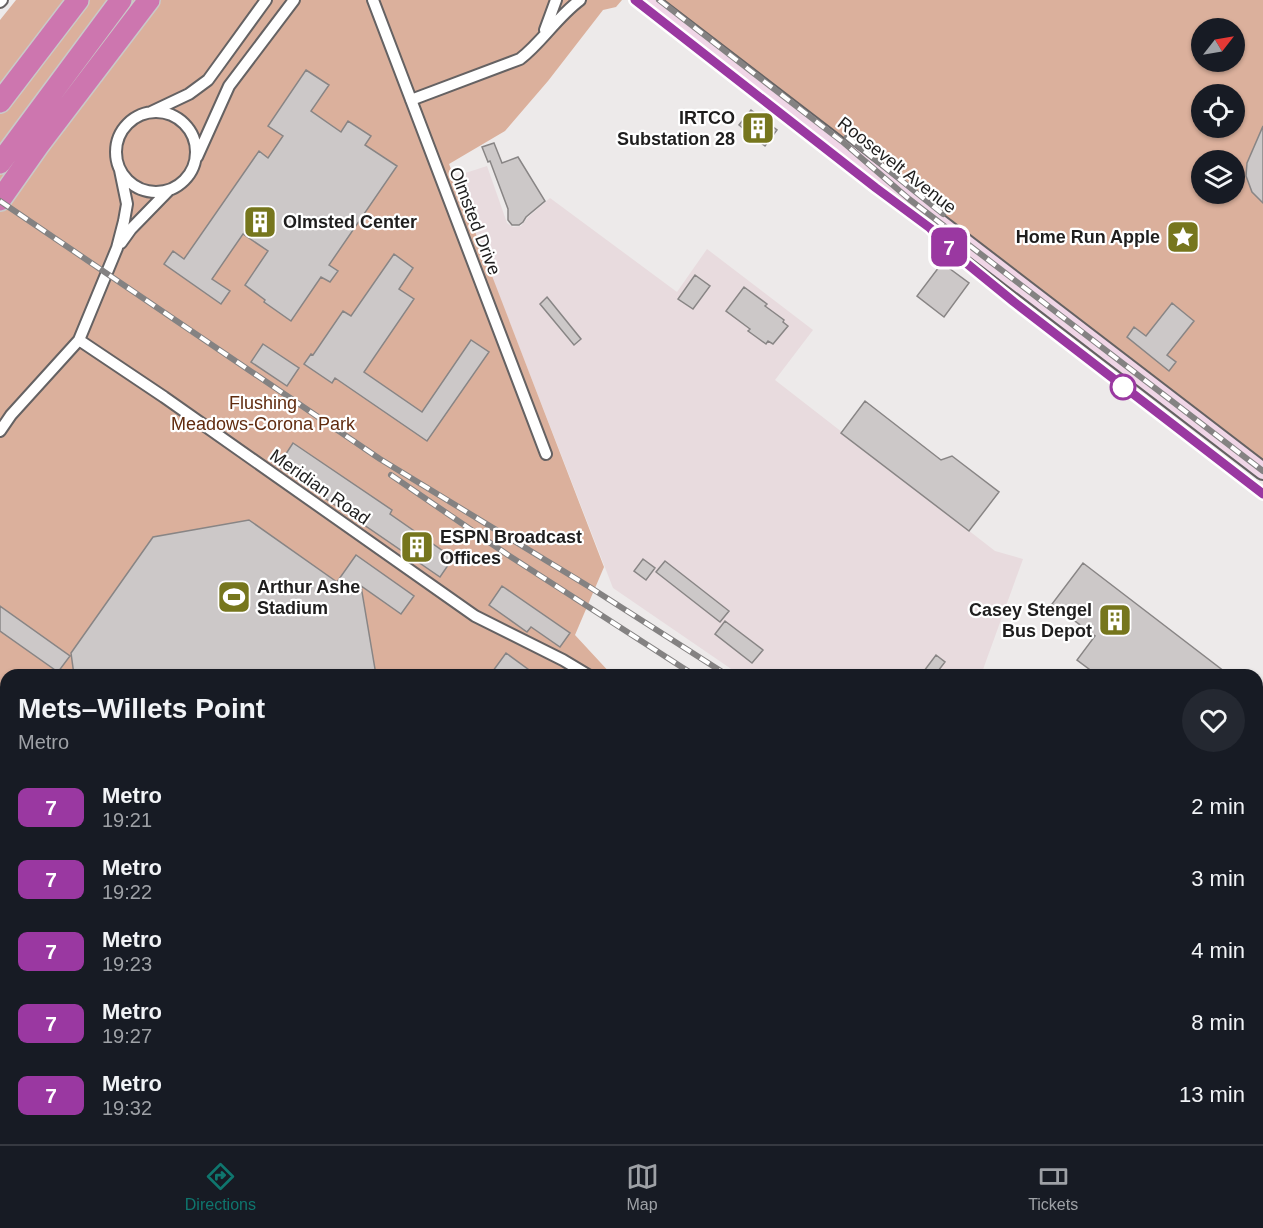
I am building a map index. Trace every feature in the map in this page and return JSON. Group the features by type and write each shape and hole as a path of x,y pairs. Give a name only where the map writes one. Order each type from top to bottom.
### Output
{"highway":[{"path":"0,102 78,0"},
{"path":"0,163 121,0"},
{"path":"2,197 149,0"}],"main road":[{"name":"Roosevelt Avenue","path":"649,0 1263,471"}],"street":[{"path":"0,431 33,390 79,340 117,248 127,204 116,148 122,132 132,120 180,98 207,80 266,0"},
{"path":"117,248 131,229 170,190 187,177 229,86 294,0"},
{"name":"Olmsted Drive","path":"373,0 546,453"},
{"path":"543,35 556,0"},
{"path":"411,100 511,63 532,49 579,0"},
{"path":"150,112 176,117 187,127 195,145 194,163"},
{"path":"120,170 127,180 144,190 159,192 170,190"},
{"name":"Meridian Road","path":"79,340 164,397 475,616 578,669"}],"shaded area":[{"path":"487,166 507,223 513,227 521,226 550,198 677,292 707,249 813,330 775,380 995,551 1023,559 983,669 731,669 613,588 453,177"}],"green space":[{"name":"Flushing Meadows-Corona Park","path":"16,0 622,0 616,7 603,10 548,81 505,131 449,164 604,567 575,635 606,669 0,669 0,20"},
{"path":"649,0 1263,0 1263,471"}],"building":[{"name":"Olmsted Center","path":"306,70 329,85 311,111 341,132 348,121 371,136 365,145 397,166 329,265 338,271 330,282 321,277 291,321 245,285 268,251 243,234 212,279 230,291 221,304 164,264 173,251 184,259 259,151 268,158 283,136 268,126"},
{"name":"IRTCO Substation 28","path":"751,110 777,130 765,146 739,125"},
{"path":"1263,126 1263,203 1252,192 1246,176 1247,163"},
{"path":"494,143 502,163 518,157 545,201 519,225 512,225 508,220 508,209 490,161 488,162 482,147"},
{"path":"394,254 413,268 399,289 414,299 364,372 422,412 471,340 489,352 427,441 335,378 332,383 304,364 311,354 313,355 343,311 351,316"},
{"path":"942,263 969,283 944,317 917,296"},
{"path":"695,275 710,286 693,309 678,299"},
{"path":"744,287 767,304 765,306 784,320 783,322 788,326 773,344 768,341 766,344 726,311"},
{"path":"547,297 581,339 574,345 540,304"},
{"path":"1172,303 1194,321 1167,355 1176,362 1169,371 1127,337 1134,327 1146,336"},
{"path":"263,344 299,368 287,386 251,362"},
{"path":"865,401 941,460 952,456 999,492 969,531 841,433"},
{"path":"293,443 392,510 390,514 453,558 440,577 278,466"},
{"name":"Arthur Ashe Stadium","path":"249,520 337,582 356,555 414,596 401,614 361,586 375,669 73,669 71,653 153,537"},
{"path":"643,559 655,568 646,580 634,571"},
{"path":"665,561 729,611 720,622 656,572"},
{"name":"Casey Stengel Bus Depot","path":"1083,563 1221,669 1089,669 1077,660 1095,636 1052,604"},
{"path":"502,586 570,633 560,647 531,627 527,632 489,605"},
{"path":"0,606 70,656 60,669 54,669 0,631"},
{"path":"725,621 763,650 752,663 715,634"},
{"path":"506,653 528,669 494,669"},
{"path":"936,655 945,662 940,669 926,669"}],"railway":[{"path":"635,0 930,228 960,258 1014,302 1263,494"},
{"path":"659,0 844,143 909,199 1263,471"},
{"path":"847,137 943,214"},
{"path":"0,201 380,459 588,586 718,669"},
{"path":"391,475 508,555 685,669"}],"metro line":[{"name":"7","path":"635,0 930,228 978,274 1263,494"}],"place":[{"name":"IRTCO Substation 28","path":"758,128"},
{"name":"Olmsted Center","path":"260,222"},
{"name":"Home Run Apple","path":"1183,237"},
{"name":"ESPN Broadcast Offices","path":"417,547"},
{"name":"Arthur Ashe Stadium","path":"234,597"},
{"name":"Casey Stengel Bus Depot","path":"1115,620"}]}
